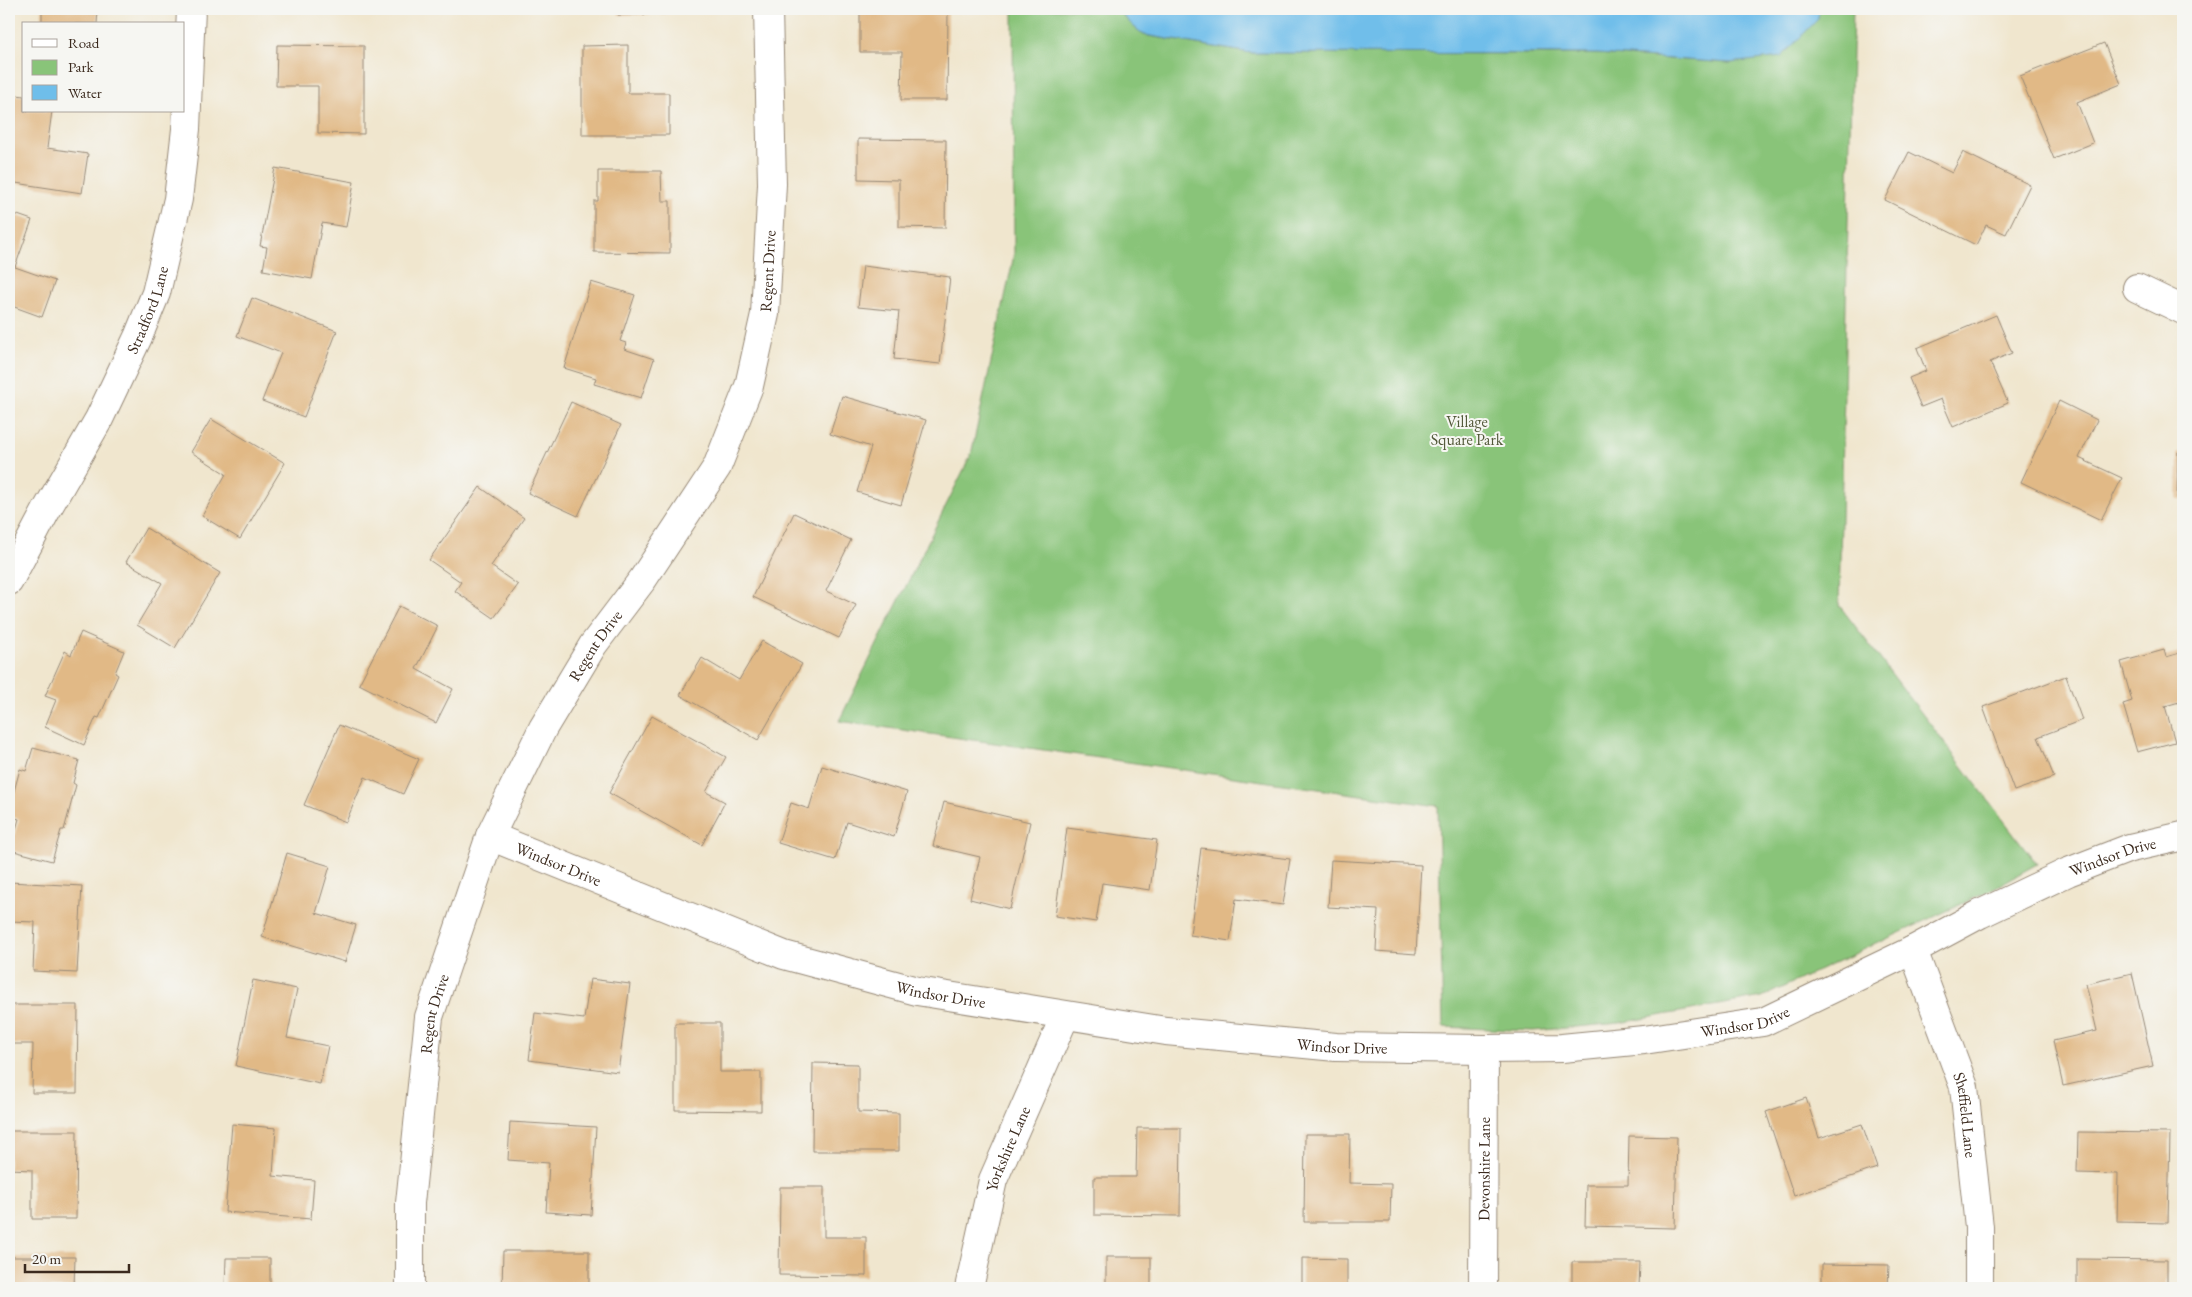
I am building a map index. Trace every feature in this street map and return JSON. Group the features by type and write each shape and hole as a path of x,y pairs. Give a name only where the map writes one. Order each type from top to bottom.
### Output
{"street":[{"name":"Stradford Lane","path":"9,581 46,511 99,419 138,337 156,293 179,190 186,129 191,9"},
{"name":"Regent Drive","path":"410,1288 410,1203 429,1016 490,836 543,728 593,645 643,579 716,467 749,386 765,314 772,184 768,9"},
{"path":"2137,288 2183,310"},
{"name":"Windsor Drive","path":"490,836 784,955 917,991 1166,1031 1336,1047 1484,1049 1562,1048 1626,1042 1763,1022 1913,950 1980,914 2068,872 2130,848 2183,836"},
{"name":"Sheffield Lane","path":"1913,950 1964,1088 1979,1227 1979,1288"},
{"name":"Yorkshire Lane","path":"969,1288 993,1180 1066,1016"},
{"name":"Devonshire Lane","path":"1483,1288 1484,1049"}],"green space":[{"name":"Village Square Park","path":"1013,9 1117,9 1144,35 1251,53 1597,54 1730,63 1818,19 1819,9 1853,9 1839,605 2037,864 1983,894 1762,997 1620,1023 1533,1031 1443,1027 1438,806 839,721 971,455 1014,255"}],"water":[{"path":"1117,9 1819,9 1818,19 1781,57 1730,63 1597,54 1251,53 1144,35"}],"building":[{"path":"42,9 98,9 97,22 42,22"},
{"path":"618,9 666,9 666,14 618,15"},
{"path":"860,11 948,12 947,100 901,100 902,52 860,52"},
{"path":"2104,43 2121,84 2077,102 2093,143 2054,159 2020,76"},
{"path":"277,45 364,46 364,134 318,133 318,86 276,86"},
{"path":"628,45 628,93 669,93 669,135 582,135 582,46"},
{"path":"10,94 22,96 22,112 52,112 47,148 88,154 82,193 9,182"},
{"path":"858,139 946,140 945,228 899,227 899,180 858,179"},
{"path":"1909,152 1952,173 1963,152 2030,185 2006,234 1986,225 1976,245 1885,200"},
{"path":"275,168 354,182 346,227 322,223 312,279 263,270 267,247 260,246"},
{"path":"598,171 661,171 662,201 670,201 670,253 594,252 594,201 598,201"},
{"path":"9,212 32,220 15,267 55,281 42,317 9,305"},
{"path":"863,266 950,277 940,364 894,359 899,311 858,307"},
{"path":"591,282 635,295 620,341 626,343 624,349 654,359 641,398 594,384 596,378 564,368"},
{"path":"252,298 337,331 304,417 262,401 281,353 237,336"},
{"path":"1996,315 2012,353 1990,362 2008,403 1953,427 1941,399 1921,407 1909,378 1926,371 1917,348"},
{"path":"842,396 926,420 901,505 857,492 871,447 830,434"},
{"path":"2059,401 2097,420 2079,458 2122,478 2101,520 2021,482"},
{"path":"571,402 621,425 578,516 528,493"},
{"path":"211,419 285,463 240,539 202,516 226,474 191,452"},
{"path":"2178,452 2183,452 2183,499 2177,499"},
{"path":"480,487 524,518 491,566 518,585 494,618 455,591 461,582 429,560"},
{"path":"794,513 851,540 826,591 856,605 839,638 753,597"},
{"path":"146,528 220,573 175,648 137,625 162,583 126,562"},
{"path":"399,606 438,626 416,669 453,689 436,723 359,684"},
{"path":"81,632 124,651 115,673 118,675 99,718 96,717 84,745 45,727 56,700 45,696 65,651 71,655"},
{"path":"762,641 802,664 758,740 680,695 702,658 739,680"},
{"path":"2164,650 2166,657 2183,652 2183,701 2165,706 2175,742 2137,752 2123,704 2132,701 2121,662"},
{"path":"2066,676 2082,720 2038,737 2054,777 2014,791 1983,707"},
{"path":"652,716 726,757 706,792 725,802 702,845 609,793"},
{"path":"339,725 419,759 403,794 365,777 346,822 304,805"},
{"path":"33,748 79,760 73,783 76,785 64,830 61,830 52,861 10,850 19,819 9,816 9,810 20,769 26,771"},
{"path":"822,766 907,792 894,837 847,822 835,860 778,843 791,803 809,809"},
{"path":"944,802 1030,822 1010,909 970,899 980,857 933,846"},
{"path":"1067,828 1157,840 1150,890 1102,883 1096,922 1055,916"},
{"path":"1201,848 1290,859 1283,905 1236,899 1230,941 1190,935"},
{"path":"287,853 330,866 316,913 356,925 345,962 262,937"},
{"path":"1331,860 1421,865 1416,954 1376,951 1378,910 1328,907"},
{"path":"9,882 82,886 77,973 33,971 35,922 9,921"},
{"path":"2132,973 2153,1066 2063,1086 2053,1041 2097,1031 2086,984"},
{"path":"590,979 630,984 618,1072 529,1060 535,1013 584,1019"},
{"path":"253,980 297,989 287,1038 328,1046 320,1084 236,1066"},
{"path":"9,1005 78,1005 77,1093 32,1093 33,1044 9,1044"},
{"path":"675,1023 720,1023 720,1072 761,1072 761,1111 675,1110"},
{"path":"813,1063 858,1064 858,1112 899,1113 899,1151 812,1151"},
{"path":"1806,1098 1819,1138 1862,1124 1877,1168 1794,1196 1766,1112"},
{"path":"510,1122 596,1127 591,1215 546,1212 549,1163 508,1160"},
{"path":"232,1124 276,1128 273,1176 314,1180 311,1219 225,1212"},
{"path":"1137,1128 1181,1128 1180,1216 1094,1215 1094,1177 1136,1177"},
{"path":"9,1131 77,1131 76,1219 32,1219 32,1170 9,1169"},
{"path":"2078,1132 2170,1133 2168,1223 2117,1222 2118,1174 2077,1173"},
{"path":"1305,1134 1350,1134 1349,1183 1391,1184 1390,1222 1304,1222"},
{"path":"1629,1136 1677,1137 1675,1228 1585,1226 1586,1185 1628,1185"},
{"path":"780,1187 824,1187 824,1237 866,1237 866,1276 779,1275"},
{"path":"503,1251 589,1251 589,1288 502,1288"},
{"path":"9,1257 75,1257 74,1288 9,1288"},
{"path":"1106,1257 1151,1257 1151,1288 1106,1288"},
{"path":"226,1258 270,1258 270,1288 225,1288"},
{"path":"1302,1258 1347,1259 1347,1288 1302,1288"},
{"path":"2077,1259 2167,1260 2167,1288 2077,1288"},
{"path":"1572,1262 1640,1262 1639,1288 1572,1288"},
{"path":"1822,1264 1889,1265 1888,1288 1822,1288"}]}
